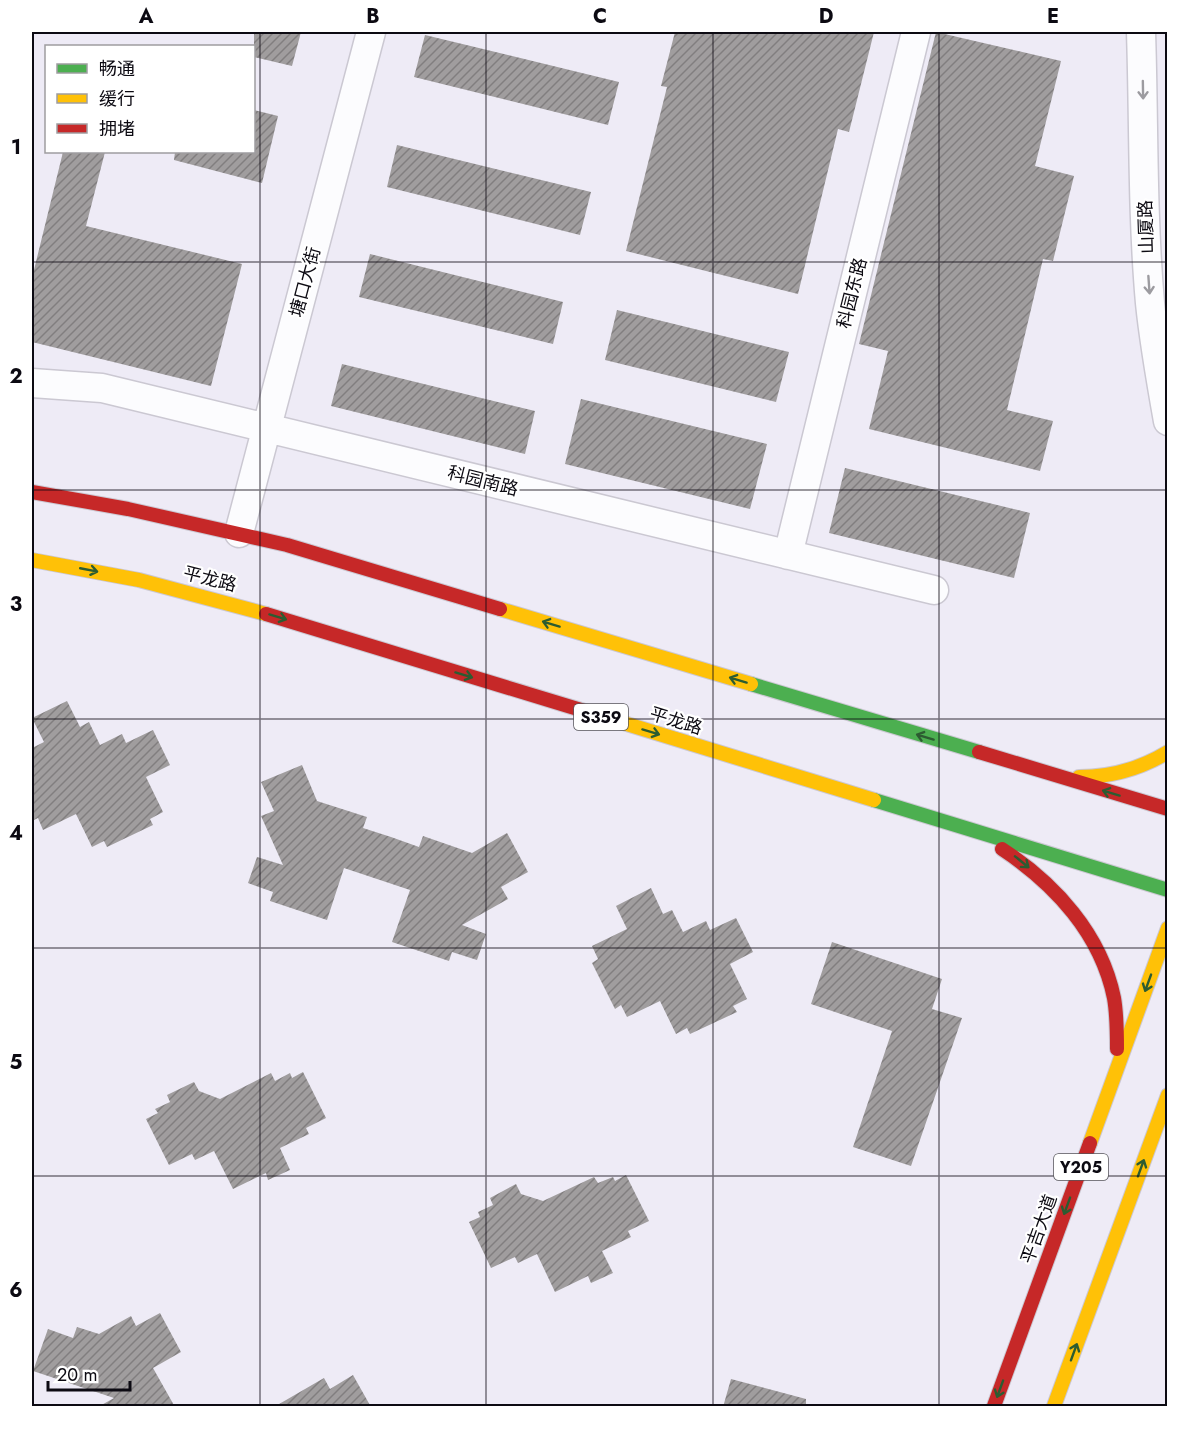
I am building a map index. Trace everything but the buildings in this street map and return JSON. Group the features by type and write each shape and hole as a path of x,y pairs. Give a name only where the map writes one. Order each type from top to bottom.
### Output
{"main road":[{"path":"32,492 98,502 239,533 400,578 1167,809"},
{"name":"平龙路","path":"32,560 139,580 241,606 1167,890"},
{"path":"1054,776 1095,778 1127,772 1167,752"},
{"path":"972,831 1013,855 1044,880 1069,907 1092,941 1114,996 1117,1042 1112,1079"},
{"name":"平吉大道","path":"994,1407 1167,928"},
{"name":"Y205","path":"1054,1407 1167,1095"}],"street":[{"name":"塘口大街","path":"239,533 371,32"},
{"name":"科园东路","path":"788,555 916,32"},
{"name":"山厦路","path":"1142,32 1150,304 1167,421"},
{"name":"科园南路","path":"32,383 102,388 934,590"}],"traffic: fast":[{"path":"751,684 979,752"},
{"path":"874,800 1168,890"}],"traffic: slow":[{"path":"32,560 139,580 266,614"},
{"path":"500,609 751,684"},
{"path":"591,713 874,800"},
{"path":"1079,777 1125,771 1168,752"},
{"path":"1090,1143 1168,928"},
{"path":"1054,1406 1168,1095"}],"traffic: jam":[{"path":"32,492 128,509 287,545 500,609"},
{"path":"266,614 591,713"},
{"path":"979,752 1168,809"},
{"path":"1002,849 1040,878 1073,913 1087,932 1108,975 1114,998 1117,1049"},
{"path":"994,1406 1090,1143"}]}
